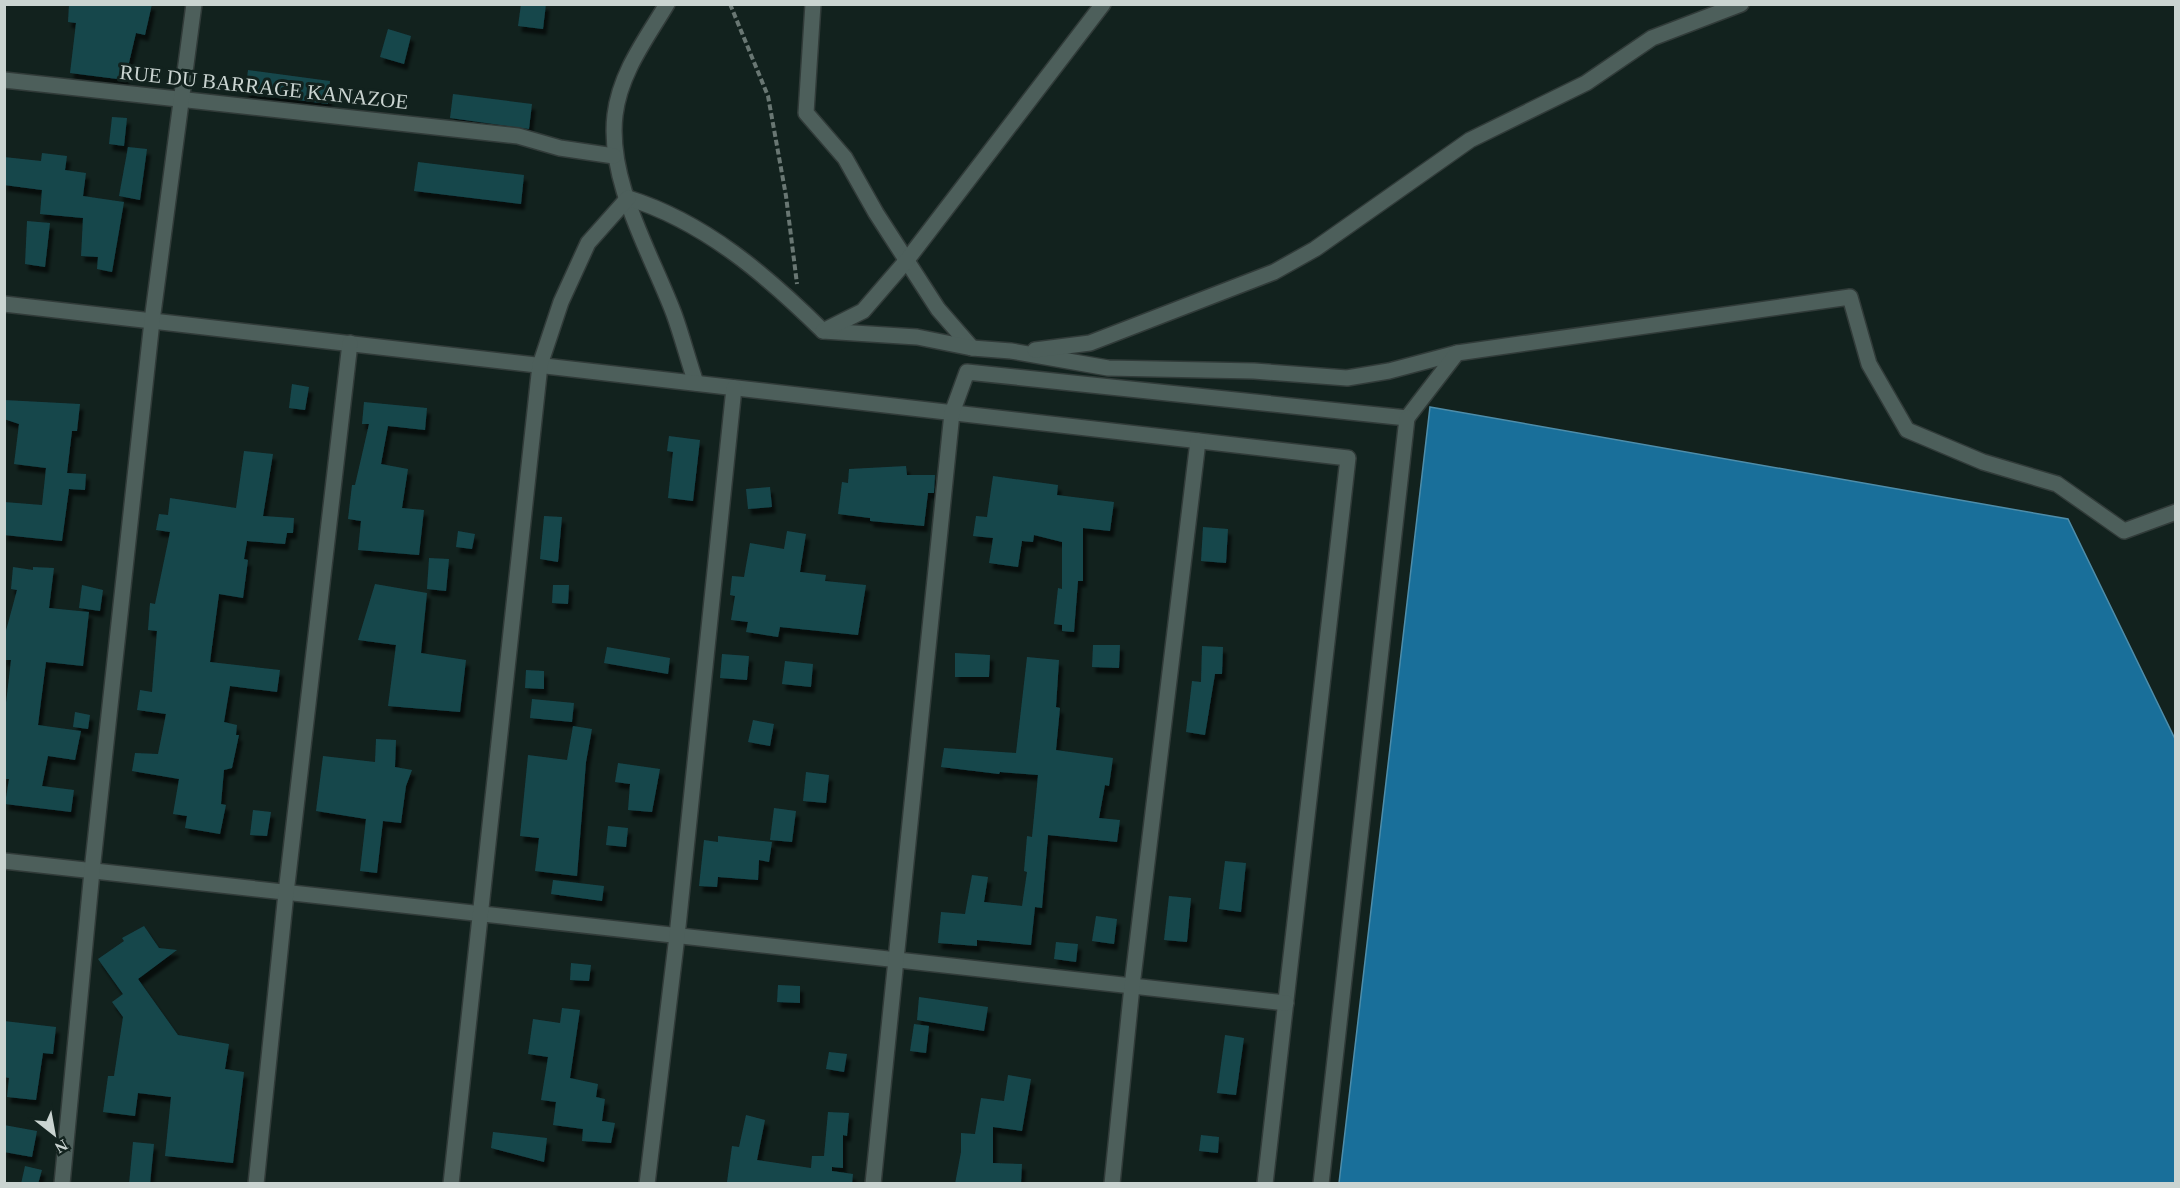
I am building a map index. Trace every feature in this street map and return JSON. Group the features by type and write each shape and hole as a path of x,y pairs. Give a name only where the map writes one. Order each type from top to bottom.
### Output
{"street":[{"path":"62,1184 92,871 152,321 179,99 194,4"},
{"path":"667,4 628,66 615,114 614,156 674,315 696,383"},
{"path":"813,4 806,113 845,158 876,213 938,309 972,348"},
{"path":"823,331 863,311 907,260 1103,4"},
{"path":"1011,351 1090,343 1274,272 1315,249 1470,140 1586,83 1652,38 1741,4"},
{"name":"RUE DU BARRAGE KANAZOE","path":"4,80 518,136 560,148 614,156"},
{"path":"628,198 647,204 709,235 775,283 823,331 917,337 972,348 1011,351 1108,368 1254,371 1347,378 1389,371 1457,353 1850,297 1869,364 1907,430 1983,462 2057,484 2124,531 2175,512"},
{"path":"451,1184 540,365 561,302 588,243 628,198"},
{"path":"4,304 1348,458 1265,1184"},
{"path":"256,1184 286,892 350,344"},
{"path":"1321,1184 1407,418 1457,353"},
{"path":"873,1184 952,413 967,372 1407,418"},
{"path":"647,1184 677,936 734,388"},
{"path":"1112,1184 1132,986 1198,441"},
{"path":"4,861 1286,1004"}],"path":[{"path":"730,4 768,96 786,196 800,308"}],"water":[{"path":"1430,407 2068,519 2175,739 2175,1183 1339,1183"}],"building":[{"path":"69,4 152,4 145,35 136,33 125,80 70,73 76,23 68,22"},
{"path":"521,4 546,4 543,29 518,26"},
{"path":"388,29 411,36 404,64 380,57"},
{"path":"248,70 330,81 328,104 245,93"},
{"path":"453,94 532,104 529,129 450,118"},
{"path":"112,117 127,118 124,146 109,144"},
{"path":"128,147 147,149 140,200 119,196"},
{"path":"42,153 67,156 65,170 86,173 83,196 124,202 112,272 97,269 98,257 81,256 83,218 40,214 42,190 4,185 4,157 41,161"},
{"path":"418,162 524,175 521,204 414,191"},
{"path":"27,221 50,223 45,267 25,264"},
{"path":"292,384 309,387 305,410 289,408"},
{"path":"4,400 80,404 77,431 72,431 67,473 86,474 85,490 69,489 62,541 4,535 4,502 42,505 46,468 14,464 19,424 4,419"},
{"path":"364,402 427,408 425,430 388,426 381,464 408,469 402,508 424,510 419,555 358,550 361,521 348,519 352,485 355,485 369,424 362,424"},
{"path":"669,436 700,440 693,501 668,498 673,452 667,451"},
{"path":"244,451 273,454 263,516 294,518 293,533 287,533 285,544 247,541 244,559 248,560 243,598 219,594 210,662 280,670 277,692 230,686 224,722 237,725 236,735 239,735 232,768 224,770 221,804 226,805 220,834 185,828 187,816 173,814 179,779 132,771 135,753 158,754 166,714 137,710 140,690 152,692 157,631 148,630 150,603 155,604 170,532 156,530 159,514 168,515 170,498 236,508"},
{"path":"906,466 907,475 935,475 934,493 928,493 924,526 870,521 870,518 838,514 842,482 848,483 849,469"},
{"path":"993,476 1058,485 1057,495 1114,502 1110,531 1083,528 1083,581 1078,581 1074,632 1062,631 1062,625 1054,624 1058,588 1062,589 1062,542 1034,535 1033,542 1022,541 1018,567 989,563 993,538 973,536 976,516 987,517"},
{"path":"770,487 772,507 748,509 746,489"},
{"path":"544,516 562,517 558,562 540,559"},
{"path":"1203,527 1228,529 1226,563 1201,561"},
{"path":"458,531 475,534 472,549 456,547"},
{"path":"787,531 806,534 800,572 826,575 825,581 866,585 858,635 780,627 778,637 746,632 748,622 731,620 735,596 730,595 732,576 744,577 750,543 784,549"},
{"path":"429,558 449,559 446,591 427,589"},
{"path":"13,567 33,570 33,567 54,568 49,608 89,612 83,666 46,662 38,725 81,731 75,760 48,756 42,786 74,790 71,812 5,804 9,779 4,779 4,720 11,660 4,660 4,638 17,590 11,589"},
{"path":"375,584 427,593 421,653 466,660 460,712 388,706 396,645 358,640"},
{"path":"82,585 103,590 100,611 79,608"},
{"path":"553,585 569,585 568,604 552,603"},
{"path":"1093,645 1120,645 1119,668 1092,667"},
{"path":"1202,646 1223,647 1222,674 1215,674 1205,735 1186,732 1192,681 1201,682"},
{"path":"607,647 670,658 668,674 604,663"},
{"path":"955,653 990,655 989,677 955,677"},
{"path":"722,654 749,656 747,680 720,678"},
{"path":"1027,657 1059,660 1056,707 1060,708 1056,750 1113,758 1109,786 1105,785 1099,818 1120,820 1117,842 1048,835 1042,908 1035,907 1031,945 977,940 977,946 938,943 941,912 965,914 972,875 988,877 984,902 1022,906 1027,872 1024,871 1027,836 1032,837 1038,775 1000,772 999,774 941,767 944,748 1016,753"},
{"path":"785,661 813,664 811,687 782,684"},
{"path":"526,670 544,671 544,689 525,688"},
{"path":"532,699 574,703 572,722 530,718"},
{"path":"75,712 90,715 88,729 73,727"},
{"path":"753,720 774,724 770,746 748,742"},
{"path":"573,726 592,729 586,762 577,876 535,871 539,838 520,836 528,755 567,760"},
{"path":"376,739 396,740 395,767 412,770 406,786 401,823 383,821 377,873 360,871 366,819 316,811 323,756 375,762"},
{"path":"618,763 660,769 652,812 628,810 630,784 615,782"},
{"path":"806,772 829,775 826,803 803,801"},
{"path":"774,808 796,811 792,842 770,840"},
{"path":"253,810 271,812 267,836 250,835"},
{"path":"608,826 628,828 626,847 606,845"},
{"path":"718,836 772,842 769,862 759,860 758,880 718,877 717,887 699,886 704,840 718,842"},
{"path":"1225,861 1246,863 1241,912 1219,909"},
{"path":"553,880 604,886 602,901 551,894"},
{"path":"1169,896 1191,898 1187,942 1164,940"},
{"path":"1096,916 1117,919 1114,944 1092,941"},
{"path":"144,926 159,948 177,950 138,979 178,1035 229,1044 225,1069 244,1072 233,1163 165,1156 171,1097 138,1093 135,1116 103,1112 108,1076 114,1076 123,1017 112,1002 123,994 98,959 124,941 122,938"},
{"path":"1056,942 1078,944 1076,962 1054,959"},
{"path":"571,963 591,965 589,981 570,980"},
{"path":"778,985 800,986 800,1003 777,1002"},
{"path":"919,997 988,1007 984,1031 917,1020"},
{"path":"562,1008 580,1010 570,1078 598,1084 596,1097 605,1099 602,1121 615,1123 611,1143 582,1141 583,1129 553,1125 556,1102 541,1100 548,1057 528,1054 533,1019 560,1023"},
{"path":"4,1021 56,1027 53,1054 43,1053 36,1100 7,1097 9,1078 4,1077"},
{"path":"914,1024 929,1026 926,1053 910,1051"},
{"path":"1225,1035 1244,1038 1236,1095 1217,1093"},
{"path":"829,1052 847,1054 844,1072 826,1069"},
{"path":"1008,1075 1031,1079 1022,1131 993,1127 993,1163 1022,1164 1021,1184 955,1184 961,1152 961,1133 975,1134 981,1098 1004,1101"},
{"path":"828,1112 849,1113 847,1136 843,1135 843,1168 832,1167 832,1171 853,1174 852,1184 727,1182 732,1146 739,1147 746,1115 765,1120 757,1160 811,1168 812,1156 824,1156"},
{"path":"4,1125 37,1131 32,1157 4,1152"},
{"path":"493,1132 547,1138 544,1162 491,1148"},
{"path":"1201,1135 1219,1137 1218,1153 1199,1151"},
{"path":"133,1142 154,1144 150,1184 129,1184"},
{"path":"25,1166 42,1170 38,1184 21,1184"}]}
